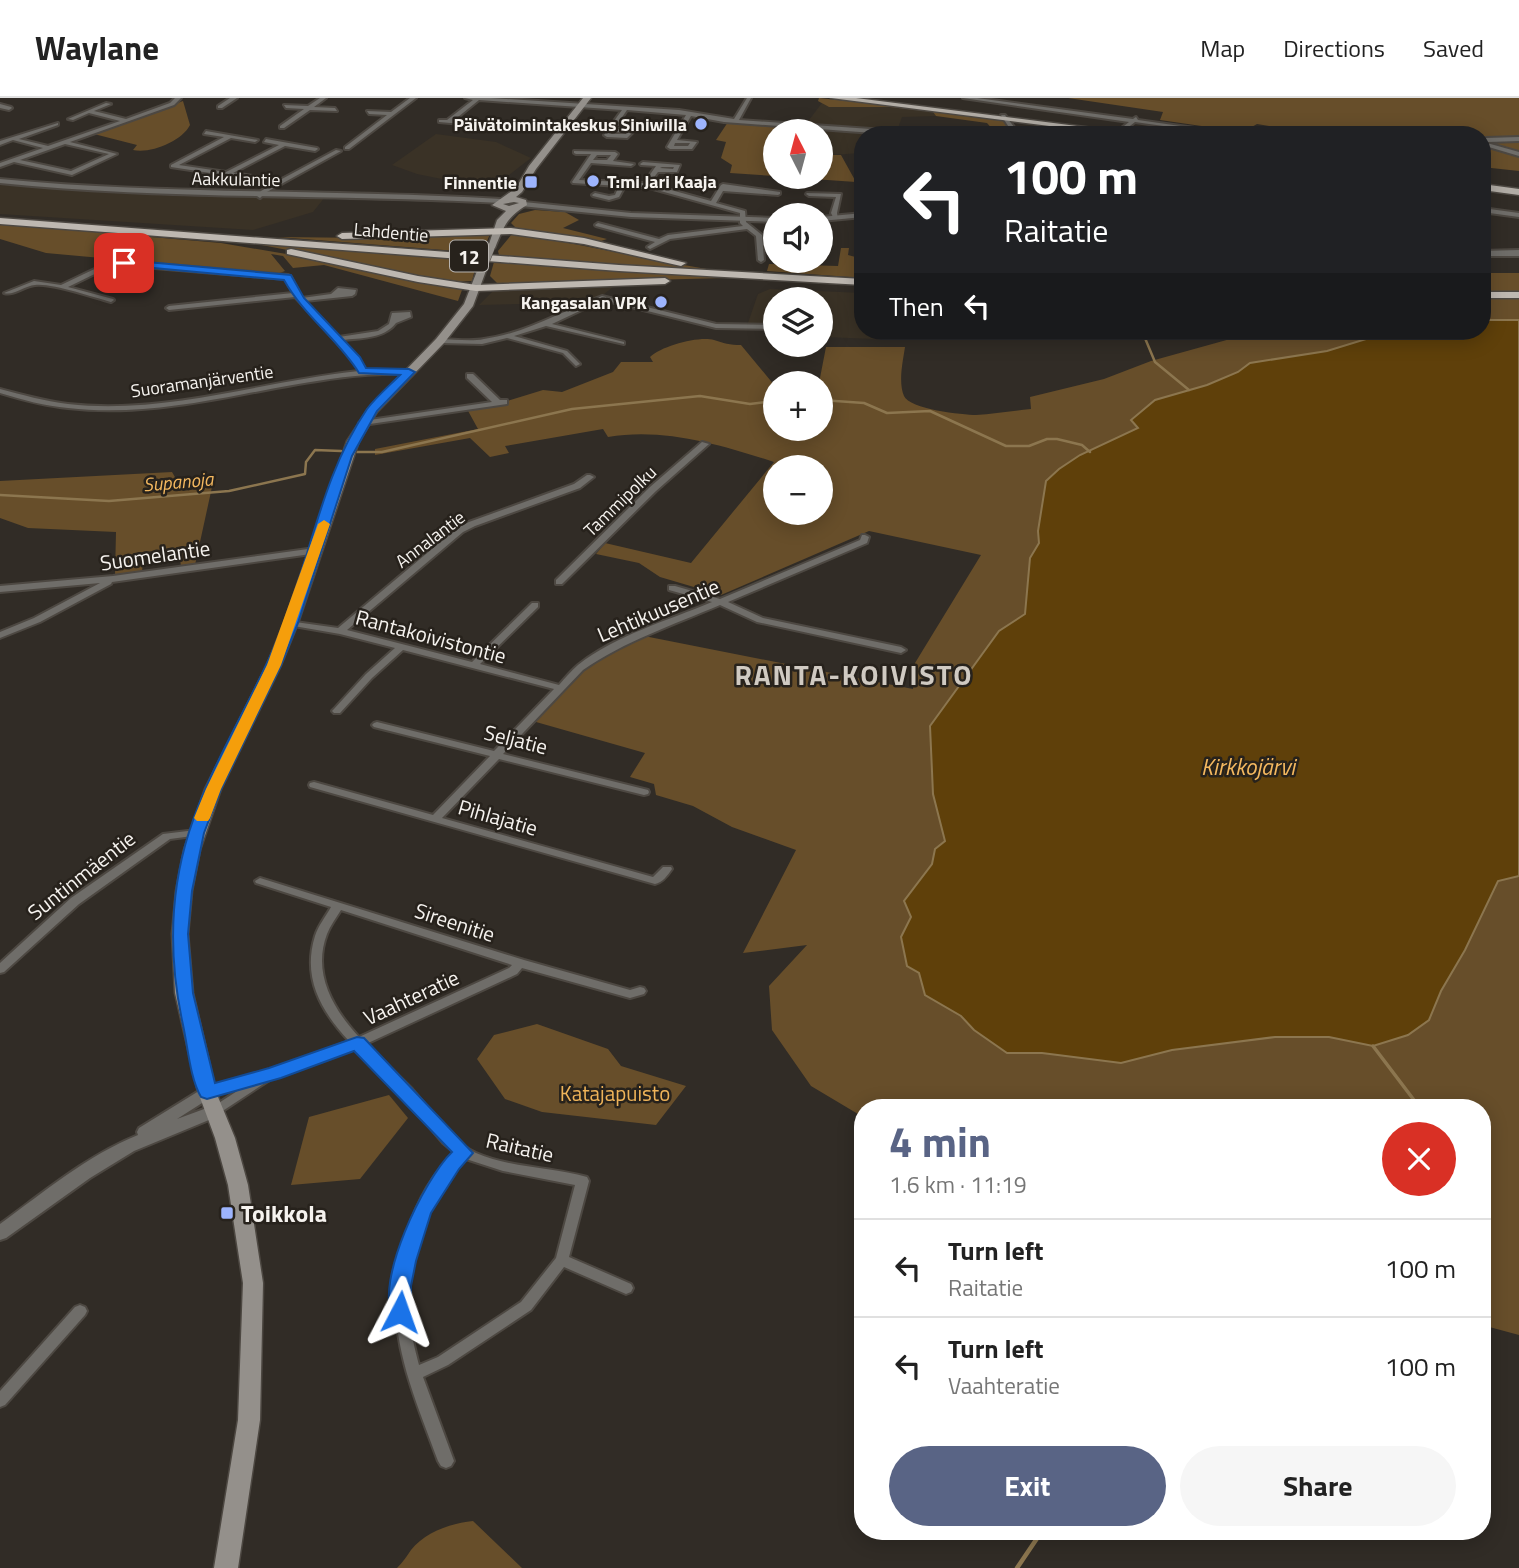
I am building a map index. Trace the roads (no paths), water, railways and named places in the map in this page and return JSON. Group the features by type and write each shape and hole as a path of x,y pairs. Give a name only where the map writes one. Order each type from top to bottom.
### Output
{"highway":[{"name":"Lahdentie","path":"0,220 581,265 854,281"},
{"path":"76,225 298,235 498,231 584,241 707,267 854,281"},
{"path":"76,225 248,244 406,277 475,288 693,281 854,282"},
{"path":"1491,295 1519,295"}],"main road":[{"path":"500,203 519,190 587,98"},
{"path":"835,98 1082,126"},
{"path":"1491,188 1519,192"},
{"path":"519,190 519,205"},
{"path":"500,203 519,205"},
{"path":"226,1568 249,1420 253,1283 238,1185 211,1102 184,993 180,934 184,891 196,833 291,623 346,456 363,423 440,341 469,304 502,219 500,203"},
{"path":"502,219 519,205"}],"street":[{"path":"0,165 172,104 178,98"},
{"path":"220,107 234,98"},
{"path":"282,127 323,98"},
{"path":"347,148 413,98"},
{"path":"468,98 690,113 736,121 854,130"},
{"path":"966,98 1182,126"},
{"path":"449,121 477,99"},
{"path":"736,121 749,99"},
{"path":"71,119 108,104"},
{"path":"0,106 9,108"},
{"path":"286,106 335,110"},
{"path":"610,130 625,109"},
{"path":"89,112 125,120"},
{"path":"369,112 392,114"},
{"path":"674,141 690,113"},
{"path":"1003,116 1010,126"},
{"path":"1127,126 1136,119"},
{"path":"441,121 495,126"},
{"path":"0,143 55,124"},
{"path":"206,132 255,139"},
{"path":"231,136 173,166 281,182"},
{"path":"13,139 49,148"},
{"path":"1496,139 1519,147"},
{"path":"1491,140 1519,139"},
{"path":"266,141 315,149"},
{"path":"14,160 72,173 114,155 64,142"},
{"path":"227,174 284,144"},
{"path":"1491,146 1519,154"},
{"path":"260,196 338,151"},
{"path":"576,152 615,154 609,162"},
{"path":"595,153 575,181 646,185 743,212 745,224"},
{"path":"589,161 631,163"},
{"path":"643,164 658,168 646,185"},
{"name":"Aakkulantie","path":"0,181 99,190 260,196 388,195 500,203"},
{"path":"595,195 609,198 617,196 624,184"},
{"path":"713,204 722,189 778,193"},
{"path":"809,194 839,195 834,213 836,218"},
{"path":"519,205 745,224 759,234 761,260"},
{"path":"1491,211 1519,215"},
{"path":"833,218 854,216"},
{"path":"650,247 668,237 763,222"},
{"path":"597,225 659,241"},
{"path":"659,232 668,237"},
{"path":"1491,254 1519,253"},
{"path":"62,287 107,265 119,263 288,278 298,297 356,359 363,371"},
{"path":"7,293 34,283 62,287 111,300"},
{"path":"169,308 333,296"},
{"path":"440,341 482,342 507,336 546,324 602,298 716,326 763,327"},
{"path":"337,339 380,333 393,322"},
{"path":"546,324 622,343"},
{"path":"507,336 565,352 576,364"},
{"name":"Suoramanjärventie","path":"0,391 66,404 133,408 215,397 363,371 409,372"},
{"path":"363,423 501,403 470,376"},
{"name":"Tammipolku","path":"559,582 653,489 705,443"},
{"name":"Annalantie","path":"340,631 460,530 578,486 590,477"},
{"name":"Lehtikuusentie","path":"435,819 580,668 605,650 853,546 864,541 865,537"},
{"name":"Suomelantie","path":"0,589 113,579 315,551"},
{"path":"0,635 37,620 113,579"},
{"path":"672,587 720,602 760,620 901,650"},
{"path":"473,666 536,605"},
{"name":"Rantakoivistontie","path":"291,623 340,631 561,688"},
{"path":"338,711 369,676 401,647"},
{"path":"471,652 483,656"},
{"name":"Seljatie","path":"377,725 644,792"},
{"name":"Pihlajatie","path":"314,785 655,881 667,869"},
{"name":"Suntinmäentie","path":"0,969 75,901 167,836 196,833"},
{"name":"Sireenitie","path":"260,881 520,963 630,994 640,991"},
{"name":"Raitatie","path":"338,905 326,922 316,953 316,982 331,1009 357,1043 464,1153 582,1181 562,1260"},
{"name":"Vaahteratie","path":"211,1102 274,1073 357,1043 513,971 520,963"},
{"name":"Vaahteratie","path":"211,1102 274,1073"},
{"path":"0,1233 84,1173 211,1102"},
{"path":"446,1461 405,1342 400,1312 401,1286 422,1211 452,1164 464,1153"},
{"path":"415,1374 443,1361 526,1306 562,1260 626,1288"},
{"path":"0,1401 80,1311"}],"water":[{"name":"Kirkkojärvi","path":"1491,320 1519,320 1519,876 1498,881 1465,950 1441,991 1429,1020 1408,1035 1373,1046 1329,1037 1275,1037 1172,1050 1121,1063 1042,1053 1007,1053 974,1030 961,1016 925,995 919,973 907,966 901,937 911,917 904,901 932,864 935,849 945,841 933,794 930,726 999,631 1025,614 1030,558 1039,543 1038,531 1046,481 1080,455 1138,428 1131,420 1155,400 1207,385 1238,372 1250,363 1327,351 1363,340 1491,340"}],"waterway":[{"path":"1146,340 1155,362 1189,390"},
{"path":"357,452 382,452 572,409 700,396 750,404 763,402"},
{"path":"833,401 864,403 887,413 930,411 1006,446 1029,446 1047,439 1057,439 1082,445 1090,452"},
{"name":"Supanoja","path":"0,495 109,501 229,491 305,474 306,462 315,450 341,451"},
{"path":"1373,1046 1413,1099"},
{"path":"1017,1568 1036,1540"}],"place":[{"name":"Päivätoimintakeskus Siniwilla","path":"701,124"},
{"name":"T:mi Jari Kaaja","path":"593,181"},
{"name":"Finnentie","path":"531,182"},
{"name":"Kangasalan VPK","path":"661,302"},
{"name":"Toikkola","path":"227,1213"}],"district":[{"name":"RANTA-KOIVISTO","path":"854,674"}],"park label":[{"name":"Katajapuisto","path":"615,1093"}]}
